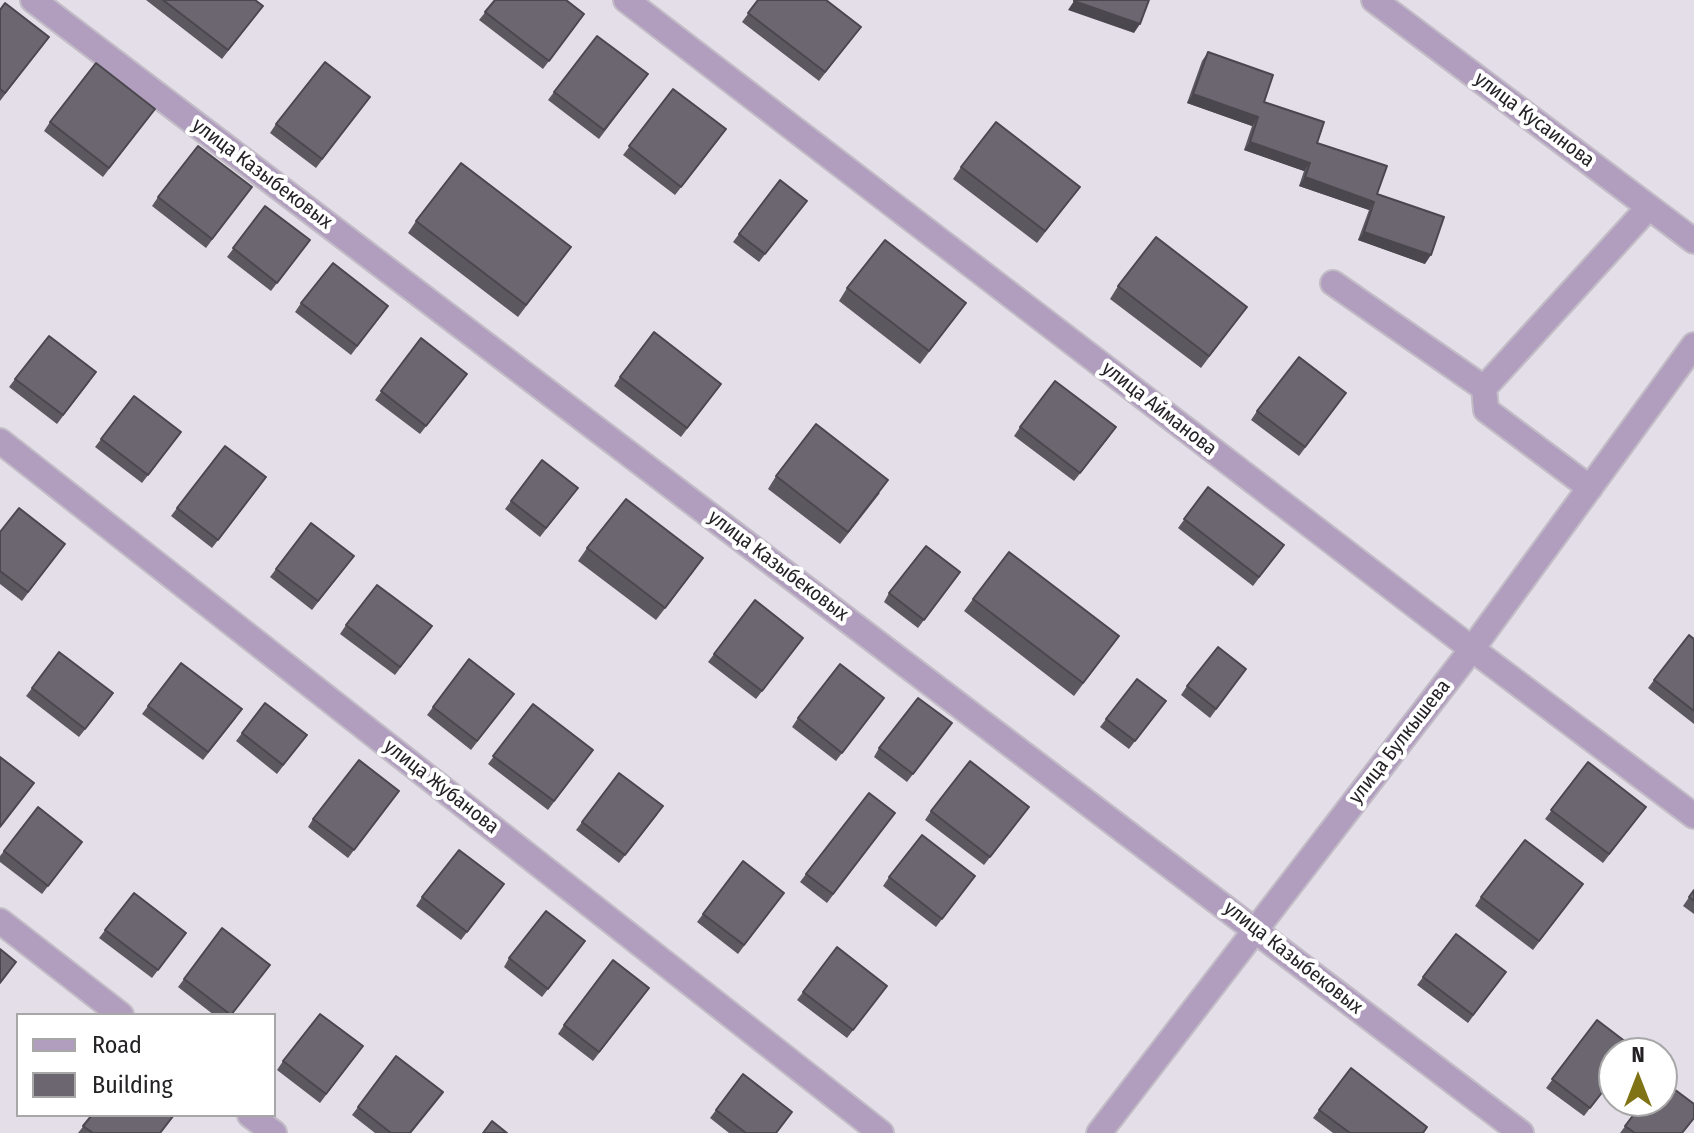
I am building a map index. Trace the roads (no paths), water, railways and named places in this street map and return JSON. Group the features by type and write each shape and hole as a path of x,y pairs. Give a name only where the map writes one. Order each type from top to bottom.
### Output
{"street":[{"name":"улица Казыбековых","path":"33,0 1521,1133"},
{"name":"улица Айманова","path":"626,0 1694,816"},
{"name":"улица Кусаинова","path":"1374,0 1694,241"},
{"path":"1590,488 1486,410 1484,388 1649,207"},
{"path":"1333,283 1484,388"},
{"name":"улица Булкышева","path":"1099,1133 1472,649 1694,345"},
{"name":"улица Жубанова","path":"0,441 881,1133"},
{"path":"0,921 118,1013"},
{"path":"253,1117 274,1133"}]}
